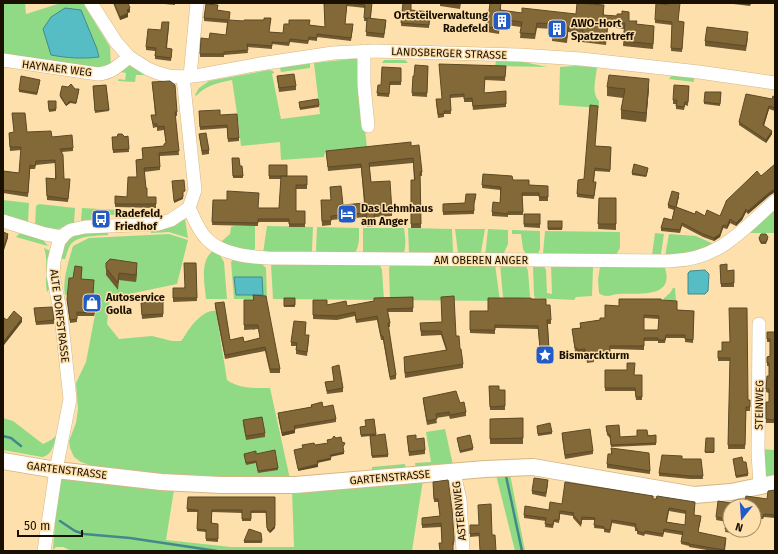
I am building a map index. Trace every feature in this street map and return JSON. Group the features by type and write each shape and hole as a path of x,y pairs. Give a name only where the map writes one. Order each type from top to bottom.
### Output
{"main road":[{"name":"GARTENSTRASSE","path":"3,461 56,470 161,482 221,486 295,485 485,469 533,467 694,495 731,492 768,484"}],"street":[{"name":"LANDSBERGER STRASSE","path":"91,3 116,42 129,57 158,74 186,76 333,53 364,51 483,54 581,59 706,73 775,83"},
{"path":"3,221 46,234 62,237 71,230 85,227 158,224 171,220 189,208 192,203 195,190 186,76 197,3"},
{"path":"364,51 364,85 368,126"},
{"name":"HAYNAER WEG","path":"3,60 98,74 114,70 129,57"},
{"name":"AM OBEREN ANGER","path":"189,208 207,240 226,250 246,257 669,261 694,259 719,249 726,245 775,201"},
{"name":"ALTE DORFSTRASSE","path":"44,551 56,470 70,399 61,315 53,275 56,249 62,237"},
{"name":"STEINWEG","path":"760,324 758,452 768,484"},
{"name":"ASTERNWEG","path":"454,472 460,500 462,551"}],"green space":[{"path":"3,3 25,3 26,14 61,3 83,3 110,47 111,66 105,69 3,54","holes":["81,10 99,57 75,58 51,55"]},
{"path":"360,58 358,63 367,148 325,152 324,157 281,160 280,142 241,146 232,80 212,85 204,89 196,96 195,95 199,88 209,81 269,70 273,71 274,73 272,74 281,119 320,114 314,63"},
{"path":"384,60 405,60 408,63 382,63"},
{"path":"496,61 524,62 547,67 495,66"},
{"path":"310,64 310,68 281,72 280,68 282,67"},
{"path":"130,65 148,75 136,75 135,82 118,81 119,79 125,80 126,73 120,72"},
{"path":"560,67 597,67 595,94 599,101 599,108 559,105"},
{"path":"672,75 694,77 694,82 669,79"},
{"path":"3,200 29,203 28,223 3,218"},
{"path":"39,204 75,208 74,224 55,230 35,226 36,206"},
{"path":"775,207 775,233 746,233"},
{"path":"82,208 118,210 119,215 101,215 97,220 85,222 81,221"},
{"path":"130,210 153,211 155,212 155,217 154,219 128,218 125,212"},
{"path":"185,219 188,238 169,232 151,233 151,230 165,228"},
{"path":"255,226 255,249 249,253 222,243 222,241 230,234 231,227"},
{"path":"267,226 313,227 312,251 310,254 263,253"},
{"path":"317,227 359,228 359,241 354,254 317,254"},
{"path":"363,228 404,228 405,245 403,255 363,255"},
{"path":"408,228 452,229 452,254 409,253"},
{"path":"455,229 485,229 481,252 479,255 460,255 458,253"},
{"path":"488,229 508,230 508,244 504,253 485,256"},
{"path":"512,230 540,231 540,249 538,254 527,256 523,249 521,234 512,234"},
{"path":"545,231 620,232 620,248 616,255 543,254"},
{"path":"91,232 108,232 108,235 88,236 74,241 68,249 65,259 60,259 67,242 77,235"},
{"path":"20,233 42,239 48,246 16,237"},
{"path":"655,233 664,234 661,254 652,255"},
{"path":"169,234 188,240 177,284 110,298 107,324 119,339 152,336 172,341 181,341 187,331 201,316 208,312 216,311 227,380 242,386 253,388 270,388 290,479 193,477 153,473 92,466 81,462 74,457 69,441 76,423 78,409 76,383 86,362 98,299 65,295 64,283 73,246 89,238"},
{"path":"669,234 696,236 716,245 710,250 665,256"},
{"path":"44,248 50,251 50,288 47,292 46,259"},
{"path":"213,251 218,252 224,262 227,299 206,299 204,267 209,255"},
{"path":"233,259 260,262 266,268 267,299 234,299 231,262"},
{"path":"271,264 380,265 382,270 384,300 273,299"},
{"path":"495,264 500,301 390,300 390,265"},
{"path":"500,264 526,265 528,271 530,297 506,299 503,297"},
{"path":"551,265 593,267 592,296 576,297 574,300 535,298 533,266 544,266 546,270 547,293 552,294"},
{"path":"664,265 667,276 665,284 661,289 654,292 616,294 607,296 599,293 598,280 600,266"},
{"path":"673,288 675,288 676,301 663,302 664,298"},
{"path":"3,418 13,421 43,444 57,435 50,452 42,457 3,450"},
{"path":"445,429 453,465 437,466 435,464 416,469 415,463 431,462 426,432"},
{"path":"761,449 775,450 775,476 768,478 762,474"},
{"path":"405,464 406,470 372,471 372,467"},
{"path":"510,474 525,551 515,551 496,475"},
{"path":"63,478 174,490 166,540 231,547 294,547 292,490 423,480 412,551 72,551 63,547 56,547 53,550 56,509 61,480"}],"water":[{"path":"65,8 81,10 99,57 75,58 51,55 43,29 51,17"},
{"path":"705,270 709,274 708,291 705,294 688,294 688,273 690,271"},
{"path":"234,277 262,277 263,295 236,295"}],"building":[{"path":"114,3 128,3 130,8 127,10 128,13 120,17"},
{"path":"324,3 347,3 345,24 353,24 351,38 317,34 317,38 309,37 308,41 290,39 289,43 272,42 272,46 247,44 248,50 224,52 224,54 200,54 201,38 209,39 210,33 226,35 228,20 204,18 206,4 218,5 217,10 230,12 229,20 244,21 264,20 264,18 271,18 269,32 283,33 284,24 289,24 289,20 310,20 309,25 325,27"},
{"path":"350,3 372,3 370,19 364,18 365,5"},
{"path":"403,3 411,3 411,10 430,12 429,25 401,23"},
{"path":"490,3 501,3 500,10 522,13 522,8 576,14 577,3 604,5 603,15 617,16 617,14 622,14 622,11 629,12 629,21 637,21 636,24 654,26 653,44 623,41 625,23 608,22 606,40 582,37 583,28 568,27 567,38 552,36 553,24 537,23 535,34 520,33 522,22 500,19 499,28 487,27"},
{"path":"656,3 669,5 669,3 680,3 678,21 684,22 682,49 671,48 672,22 655,20"},
{"path":"739,3 750,3 750,5"},
{"path":"367,18 386,20 384,34 366,32"},
{"path":"162,22 169,22 166,48 172,49 171,58 155,56 156,48 146,47 148,29 161,30"},
{"path":"707,27 748,32 746,46 705,41"},
{"path":"439,64 506,66 505,77 485,77 484,93 506,91 506,104 473,106 472,98 464,99 464,94 450,95 451,111 444,111 444,114 438,114 436,99 442,99"},
{"path":"415,65 428,66 427,93 412,93"},
{"path":"382,67 401,68 401,82 390,82 389,94 377,93 378,85 381,85"},
{"path":"294,74 296,86 279,88 277,76"},
{"path":"609,75 649,79 646,113 621,110 625,89 607,87"},
{"path":"21,76 40,80 37,93 19,90"},
{"path":"170,81 175,85 177,112 175,112 179,151 159,153 160,167 144,168 147,197 156,197 156,204 115,204 115,196 127,197 128,177 137,177 136,160 143,159 142,148 164,146 166,143 164,126 157,127 157,124 153,124 151,115 156,115 152,82"},
{"path":"71,84 75,89 79,89 76,103 70,101 66,105 60,95 62,86 68,87"},
{"path":"106,85 109,110 95,111 93,86"},
{"path":"674,85 689,86 688,102 685,102 684,107 676,106 677,100 673,100"},
{"path":"705,92 721,92 720,104 704,102"},
{"path":"746,94 772,99 773,96 775,97 775,108 769,106 763,125 772,131 766,140 739,122"},
{"path":"318,99 319,105 300,108 299,102"},
{"path":"48,101 56,101 56,109 49,110"},
{"path":"590,105 598,106 595,146 611,147 610,170 595,168 593,182 596,182 594,196 577,194 578,180 584,179"},
{"path":"220,110 220,115 237,114 239,138 228,139 227,125 200,127 199,111"},
{"path":"12,113 25,113 27,132 51,131 52,137 72,135 73,148 60,149 63,155 64,179 70,179 68,199 47,196 46,178 56,179 55,160 36,161 35,166 30,165 28,193 3,190 3,171 19,173 21,147 10,147 9,133 14,132"},
{"path":"206,133 209,150 202,151 199,134"},
{"path":"118,134 122,134 125,137 128,136 129,149 113,150 112,137 117,137"},
{"path":"411,142 411,146 419,145 422,172 420,172 421,224 411,224 411,180 415,180 413,158 369,163 371,182 390,181 392,212 374,213 375,222 367,223 366,213 331,216 331,221 322,221 321,200 331,200 330,187 341,186 343,205 365,203 361,164 328,167 326,151"},
{"path":"232,158 239,158 243,176 233,176"},
{"path":"634,164 648,168 646,176 632,173"},
{"path":"775,164 775,189 748,211 746,209 742,217 736,223 730,219 727,226 723,225 720,234 714,238 682,223 680,230 661,228 664,218 672,220 675,207 668,205 672,191 679,193 676,207 695,214 696,211 705,216 707,210 720,216 726,201 757,171 761,176"},
{"path":"269,165 287,165 287,176 307,176 307,185 296,185 296,211 305,211 305,224 289,224 289,219 258,219 258,223 212,222 213,200 227,200 227,191 259,193 258,208 279,208 281,176 269,176"},
{"path":"483,174 512,176 513,180 529,180 529,185 548,186 548,197 539,197 539,193 522,193 523,212 508,212 508,214 492,212 493,202 500,203 501,187 482,185"},
{"path":"184,180 185,191 183,192 183,197 174,201 172,181"},
{"path":"466,194 476,194 474,211 443,212 443,204 465,203"},
{"path":"599,198 616,198 616,224 598,224"},
{"path":"524,214 540,214 540,224 524,224"},
{"path":"548,221 562,221 562,228 548,228"},
{"path":"3,232 8,234 3,249"},
{"path":"761,234 766,234 768,237 766,242 761,242 759,238"},
{"path":"110,259 137,263 136,275 119,273 118,283 106,268 106,263"},
{"path":"184,263 196,263 197,298 173,298 173,288 185,288"},
{"path":"727,264 727,271 734,270 734,283 721,284 720,265"},
{"path":"75,266 82,267 81,279 94,280 93,295 97,296 94,313 77,312 77,319 70,320 67,299 69,278 73,278"},
{"path":"253,295 266,296 280,369 270,369 265,347 225,355 215,303 224,302 230,340 243,337 244,342 260,338 258,325 244,325 244,300 254,300"},
{"path":"454,296 456,336 459,336 463,364 405,373 404,357 447,350 441,331 421,331 420,323 442,322 441,297"},
{"path":"413,297 413,308 387,309 396,375 390,377 383,336 381,336 377,316 356,320 355,312 337,316 313,315 313,300 327,300 327,305 346,301 347,306 374,301 374,298"},
{"path":"284,298 295,298 295,305 284,306"},
{"path":"488,298 546,299 546,305 550,305 551,320 547,320 549,348 540,348 538,326 495,325 495,330 470,330 470,311 488,311"},
{"path":"619,299 661,299 677,301 677,310 694,311 693,340 685,339 685,335 666,335 665,340 658,340 658,338 644,338 644,346 610,346 610,352 593,352 594,358 587,360 585,349 577,350 577,348 575,348 572,329 581,328 580,323 605,318 605,305 619,306","holes":["644,315 659,316 658,330 644,330"]},
{"path":"163,301 163,314 142,315 141,303"},
{"path":"52,307 54,320 36,322 34,308"},
{"path":"729,308 747,308 748,400 750,400 750,407 746,407 745,445 728,445 730,358 718,358 718,351 722,351 722,342 730,342"},
{"path":"14,311 22,318 4,341 3,320 4,318 7,320"},
{"path":"294,321 306,322 305,335 309,335 307,352 296,350 297,343 291,342"},
{"path":"767,332 775,332 775,420 766,419 766,402 769,402 769,389 766,389 767,376 769,376 769,363 767,363 767,357 770,356 770,339 767,339"},
{"path":"627,363 635,363 634,375 642,375 642,397 636,397 635,388 605,388 605,370 627,370"},
{"path":"339,365 343,388 327,391 325,382 334,381 332,367"},
{"path":"489,386 499,386 499,390 505,390 505,406 490,407"},
{"path":"456,391 460,403 464,402 466,412 450,415 449,412 436,414 437,419 427,421 423,398"},
{"path":"322,402 323,407 333,405 336,419 294,426 295,430 282,433 278,413 312,407 311,405"},
{"path":"262,417 265,433 246,436 243,420"},
{"path":"523,418 523,438 490,439 490,419"},
{"path":"374,419 376,434 361,435 360,427 366,426 365,420"},
{"path":"550,423 552,432 538,434 537,426"},
{"path":"619,425 620,437 637,436 637,430 647,430 648,436 656,435 656,443 611,445 610,435 607,432 606,426"},
{"path":"590,429 593,451 565,455 562,433"},
{"path":"385,434 388,455 372,456 370,436"},
{"path":"416,435 416,439 424,438 425,450 409,452 407,436"},
{"path":"470,435 473,448 460,451 457,438"},
{"path":"334,436 336,438 341,437 342,442 345,443 343,447 344,452 330,455 331,458 317,461 318,464 298,469 294,450 303,448 302,445 328,443 327,440 332,439"},
{"path":"706,438 714,438 714,452 705,452"},
{"path":"611,448 649,453 650,471 607,464 608,454 612,454"},
{"path":"275,450 278,468 258,471 256,461 246,463 244,454 256,451 256,454"},
{"path":"662,455 682,456 682,459 701,459 703,476 659,473"},
{"path":"742,457 743,462 746,462 748,474 736,476 733,459"},
{"path":"534,478 548,480 546,493 532,491"},
{"path":"448,480 454,537 453,551 440,551 439,543 442,543 441,523 422,525 422,518 440,516 438,499 434,499 433,482"},
{"path":"565,482 653,496 653,499 656,499 657,496 695,502 694,515 701,516 698,532 726,538 724,550 681,542 683,532 664,529 663,534 645,531 644,533 637,531 637,528 635,528 636,524 612,520 610,530 604,529 604,527 594,525 595,518 582,517 581,524 573,515 574,513 560,511 559,520 554,520 553,525 545,524 546,518 524,515 525,506 549,510 550,502 562,504","holes":["669,508 686,511 685,525 666,522"]},
{"path":"775,490 775,515 764,514 762,517 762,498 767,499 768,491"},
{"path":"746,496 760,498 746,498"},
{"path":"188,497 275,497 275,526 270,531 267,528 266,511 251,511 251,519 242,519 242,510 212,510 211,523 218,524 218,539 206,539 206,530 197,529 198,510 187,509"},
{"path":"718,501 722,502 722,518 716,517"},
{"path":"491,504 492,535 495,535 496,551 480,551 479,533 470,534 470,525 479,525 478,505"},
{"path":"249,529 261,533 262,541 244,541"}],"waterway":[{"path":"3,436 11,438 21,446"},
{"path":"506,476 522,551"},
{"path":"60,521 75,531 84,534 130,538 217,551"}],"place":[{"name":"Ortsteilverwaltung Radefeld","path":"502,21"},
{"name":"AWO-Hort Spatzentreff","path":"557,29"},
{"name":"Das Lehmhaus am Anger","path":"347,214"},
{"name":"Radefeld, Friedhof","path":"101,219"},
{"name":"Autoservice Golla","path":"92,303"},
{"name":"Bismarckturm","path":"545,355"}]}
